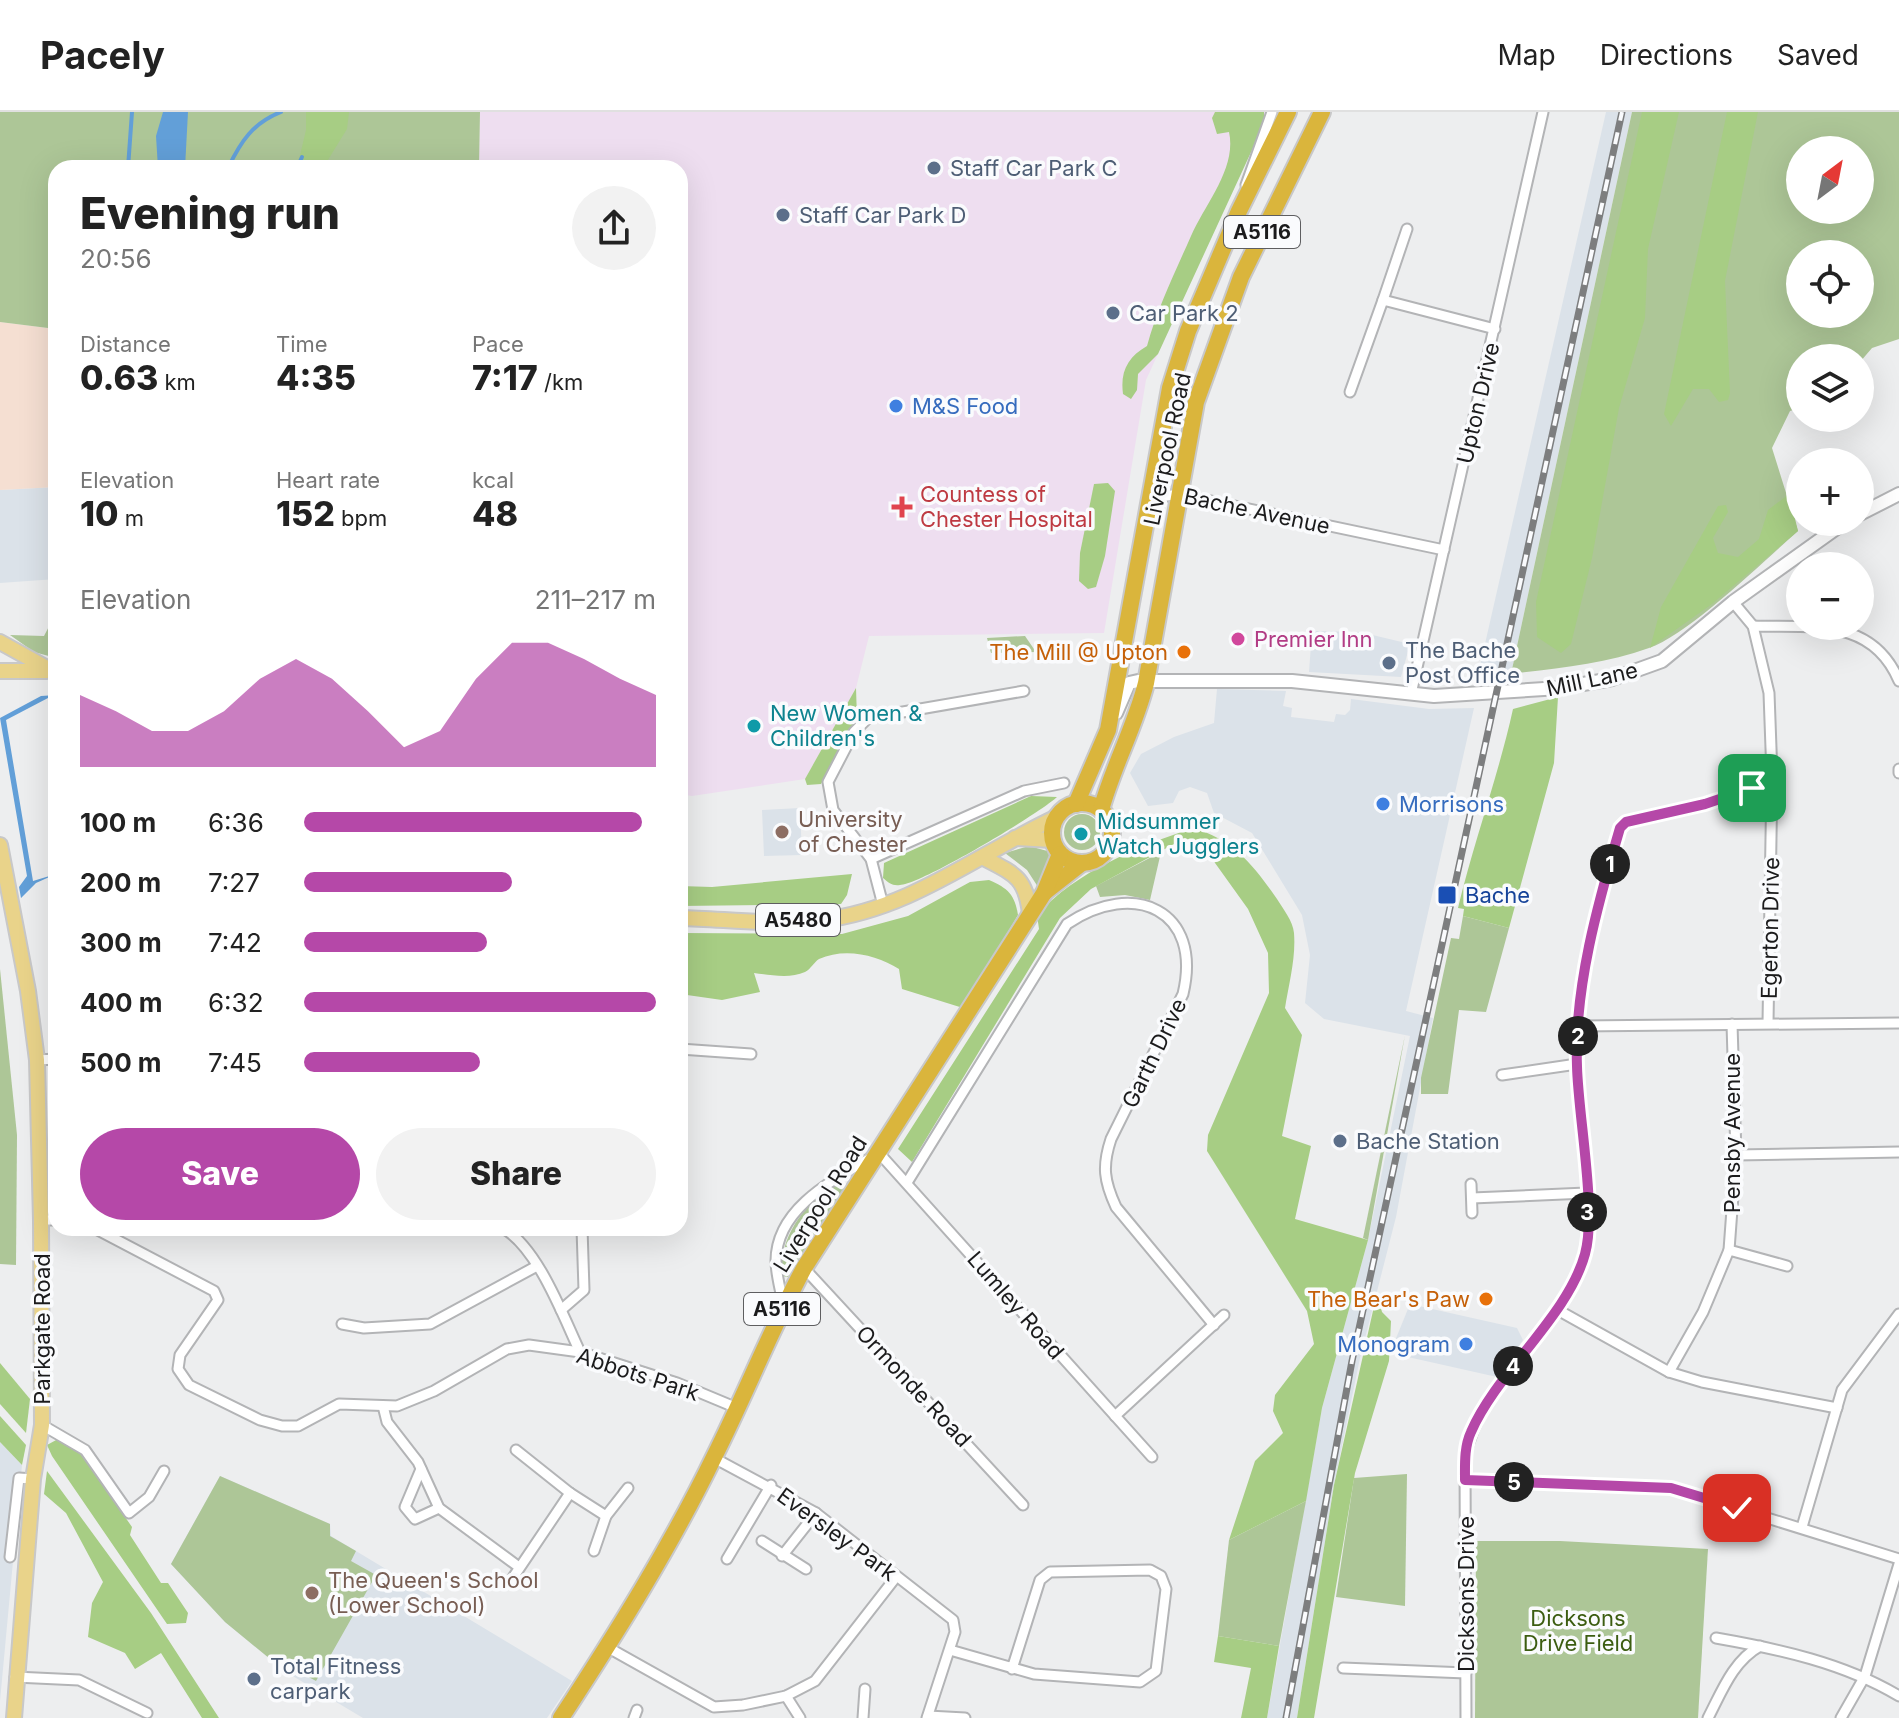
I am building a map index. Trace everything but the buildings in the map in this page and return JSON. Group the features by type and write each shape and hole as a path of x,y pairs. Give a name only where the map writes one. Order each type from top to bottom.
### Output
{"highway":[{"name":"Liverpool Road","path":"1076,804 1108,730 1163,412 1188,331 1239,211 1288,112"},
{"name":"Liverpool Road","path":"1101,810 1108,782 1135,726 1146,683 1196,402 1216,341 1312,115"},
{"path":"1239,211 1312,115"},
{"path":"1057,817 1076,804 1101,810"},
{"name":"A5116","path":"1082,863 1099,858 1109,846 1111,825 1101,810"},
{"name":"A5116","path":"1056,847 1057,817"},
{"name":"Liverpool Road","path":"1044,893 1056,847"},
{"path":"1056,847 1082,863"},
{"name":"Liverpool Road","path":"561,1718 607,1647 714,1458 753,1379 783,1306 804,1268 1044,893 1082,863"}],"main road":[{"path":"0,642 48,668"},
{"path":"0,671 48,672"},
{"name":"A5480","path":"688,918 822,920 883,905 984,858 1011,838 1057,817"},
{"path":"1011,838 1056,847"},
{"name":"Parkgate Road","path":"0,845 28,991 37,1060 48,1220 42,1425 33,1479 14,1718"},
{"path":"984,858 1020,881 1028,891 1030,914"}],"street":[{"path":"1239,211 1249,172 1272,112"},
{"name":"Upton Drive","path":"1411,694 1543,112"},
{"path":"1350,392 1407,229"},
{"path":"1383,300 1495,329"},
{"name":"Bache Avenue","path":"1135,585 1150,543 1157,503 1168,493 1444,550"},
{"path":"1874,507 1899,494"},
{"name":"Mill Lane","path":"1146,683 1292,681 1411,694 1462,696 1526,692 1612,679 1662,661 1733,602 1825,536"},
{"name":"Egerton Drive","path":"1733,602 1753,626 1769,693 1772,803 1768,1023"},
{"path":"1753,626 1824,628 1859,635 1884,652 1899,681"},
{"path":"1108,730 1129,683 1146,683"},
{"path":"883,905 871,859 833,810 828,782 854,732 868,718 1024,691"},
{"path":"1772,776 1752,788 1772,803"},
{"path":"871,859 1024,791 1064,783"},
{"name":"Dicksons Drive","path":"1466,1718 1465,1480 1470,1433 1505,1377 1556,1309 1585,1256 1586,1193 1577,1064 1579,1026 1585,974 1620,828 1626,822 1705,804 1752,788"},
{"name":"Garth Drive","path":"908,1181 1067,924 1092,908 1121,901 1147,905 1170,922 1185,946 1189,971 1183,994 1111,1139 1103,1164 1107,1186 1116,1207 1214,1325"},
{"path":"1579,1026 1899,1023"},
{"name":"Pensby Avenue","path":"1669,1372 1703,1312 1729,1250 1736,1155 1732,1024"},
{"path":"688,1050 751,1054"},
{"path":"37,1060 48,1059"},
{"path":"1502,1075 1577,1064"},
{"path":"1519,1073 1520,1084"},
{"path":"1736,1155 1899,1152"},
{"path":"783,1306 776,1260 784,1231 814,1192 879,1153"},
{"name":"Lumley Road","path":"879,1153 908,1181 1152,1457"},
{"path":"1471,1184 1472,1213"},
{"path":"1472,1198 1586,1193"},
{"name":"Abbots Park","path":"116,1236 214,1291 218,1300 180,1355 178,1369 189,1385 260,1420 282,1426 298,1426 339,1404 397,1406 434,1391 507,1349 529,1345 580,1352 677,1383 737,1408"},
{"path":"517,1236 561,1310 580,1352"},
{"path":"561,1310 584,1290 582,1236"},
{"path":"1729,1250 1787,1266"},
{"path":"342,1324 364,1328 430,1324 537,1266"},
{"name":"Ormonde Road","path":"804,1268 1023,1505"},
{"path":"1556,1309 1669,1372 1702,1382 1837,1408"},
{"path":"1802,1527 1842,1390 1899,1314"},
{"path":"1115,1416 1224,1315"},
{"path":"383,1406 387,1422 421,1469 439,1508 519,1567"},
{"path":"42,1425 85,1450 129,1513 149,1497 164,1471"},
{"path":"516,1450 570,1493 606,1516"},
{"name":"Eversley Park","path":"714,1458 771,1485 816,1513 953,1620 955,1632 950,1650"},
{"path":"421,1469 405,1507 415,1519 439,1508"},
{"path":"10,1557 19,1478 33,1479"},
{"path":"1465,1480 1671,1488 1802,1527 1899,1562 1865,1676 1841,1718"},
{"path":"727,1559 771,1485"},
{"path":"594,1551 606,1516 628,1488"},
{"path":"510,1582 570,1493"},
{"path":"782,1556 816,1513"},
{"path":"762,1541 806,1569"},
{"path":"965,1718 928,1717 950,1650 1012,1669 1034,1674 1140,1682 1149,1678 1156,1671 1166,1589 1161,1576 1150,1570 1050,1572 1040,1580 1012,1669"},
{"path":"607,1647 714,1707 743,1705 786,1696 815,1681 896,1577"},
{"path":"1716,1638 1760,1646 1865,1676 1899,1696"},
{"path":"1708,1718 1745,1654 1760,1646"},
{"path":"1343,1668 1466,1673"},
{"path":"15,1677 79,1680 147,1713"},
{"path":"863,1718 865,1689"},
{"path":"786,1696 800,1718"}],"shaded area":[{"name":"Countess of Chester Hospital","path":"480,112 1269,112 1146,380 1104,633 869,636 856,688 805,779 692,796 688,795 688,160 479,160"},
{"path":"1606,112 1632,112 1511,674 1477,679"},
{"path":"0,322 48,328 48,487 0,490"},
{"path":"48,487 48,580 0,583 0,490"},
{"path":"1312,631 1360,632 1410,644 1401,677 1309,672"},
{"path":"1217,689 1286,691 1283,706 1292,708 1291,717 1334,722 1336,714 1345,715 1350,710 1351,699 1429,709 1474,708 1406,1011 1433,1018 1396,1217 1360,1358 1334,1485 1297,1718 1267,1718 1322,1408 1368,1240 1410,1036 1324,1019 1305,1003 1310,955 1302,915 1252,833 1214,813 1207,793 1190,787 1179,791 1173,803 1148,806 1130,773 1141,754 1174,737 1214,723"},
{"name":"University of Chester","path":"800,808 802,855 764,856 762,810"},
{"path":"1410,1304 1517,1328 1523,1340 1497,1377 1390,1353"},
{"path":"0,1442 22,1465 0,1701"},
{"name":"The Queen's School (Lower School)","path":"220,1476 330,1524 331,1536 572,1681 547,1718 363,1718 286,1672 225,1622 171,1564"}],"green space":[{"path":"0,112 480,112 479,160 48,160 48,328 0,322"},
{"path":"306,112 349,112 347,129 328,160 299,160 306,130"},
{"path":"1215,112 1264,112 1264,124 1158,354 1138,374 1137,390 1131,399 1123,394 1124,372 1130,360 1147,346 1173,276 1218,186 1228,159 1229,132 1217,134 1212,118"},
{"path":"1632,112 1899,112 1899,339 1874,347 1874,344 1786,344 1786,419 1772,448 1786,493 1786,536 1792,536 1725,596 1665,640 1649,648 1581,665 1511,674"},
{"path":"1642,112 1679,112 1648,249 1645,318 1619,408 1592,558 1571,644 1561,653 1537,637 1536,602"},
{"path":"1727,112 1758,112 1725,281 1730,393 1728,400 1719,402 1709,389 1693,389 1671,426 1664,414"},
{"path":"1108,483 1115,491 1105,556 1096,587 1088,589 1079,581 1080,553 1094,484"},
{"path":"1786,496 1786,536 1792,536 1712,604 1650,648 1661,607 1718,506 1726,505 1728,512 1713,538 1718,553 1738,557 1759,539 1768,510"},
{"path":"48,628 48,656 34,652 10,635 44,636"},
{"path":"1025,636 1036,652 991,653 987,638"},
{"path":"856,688 857,718 821,784 807,785 805,779"},
{"path":"1558,697 1554,763 1509,928 1463,916 1464,909 1458,908 1513,709"},
{"path":"1031,796 1057,797 1006,832 912,882 895,885 883,878 884,863"},
{"path":"1082,814 1095,819 1100,832 1095,845 1082,850 1069,845 1064,832 1069,819"},
{"path":"1193,828 1220,839 1251,865 1269,887 1293,929 1293,961 1285,1008 1302,1035 1282,1136 1311,1146 1295,1219 1368,1240 1322,1408 1306,1501 1229,1540 1255,1461 1283,1433 1273,1411 1275,1395 1314,1344 1307,1311 1207,1151 1208,1135 1269,993 1268,953 1248,909 1205,849 1185,838 1091,889 1060,918 912,1162 898,1149 1039,929 1037,915 1089,873 1130,852"},
{"path":"1029,846 1051,852 1051,859 1038,887 1027,870 1005,853"},
{"path":"1161,852 1150,900 1125,895 1100,897 1096,886"},
{"path":"852,874 847,895 841,904 688,906 688,886 712,887"},
{"path":"989,880 1001,886 1010,893 1018,915 963,1008 902,989 899,969 881,960 850,953 819,959 799,974 780,976 754,973 760,992 722,1000 688,995 688,933 842,934 908,916 970,882"},
{"path":"1463,916 1509,928 1486,1012 1459,1010 1448,1094 1421,1094 1421,1078 1451,938 1459,939"},
{"path":"0,969 17,1135 16,1265 0,1264"},
{"path":"1405,1035 1368,1240 1363,1238"},
{"path":"839,1183 846,1186 788,1277 782,1276 785,1247 797,1221 816,1199"},
{"path":"1377,1293 1382,1312 1391,1321 1389,1361 1355,1473 1314,1718 1297,1718 1334,1485"},
{"path":"0,1363 30,1399 26,1433 0,1404"},
{"path":"0,1416 26,1445 22,1465 0,1442"},
{"path":"58,1439 79,1451 132,1527 130,1535 161,1583 168,1583 188,1613 186,1623 167,1624 52,1456 47,1445"},
{"path":"47,1471 151,1613 219,1718 202,1718 161,1653 135,1669 125,1653 88,1637 92,1603 103,1582 66,1513 44,1494"},
{"path":"1407,1474 1405,1606 1336,1597 1354,1478"},
{"path":"220,1476 330,1524 330,1536 356,1551 351,1561 376,1575 316,1681 290,1667 286,1672 225,1622 171,1564"},
{"path":"1306,1501 1279,1646 1218,1636 1229,1540"},
{"name":"Dicksons Drive Field","path":"1476,1541 1560,1541 1708,1549 1698,1718 1475,1718"},
{"path":"1218,1636 1279,1646 1267,1718 1241,1718 1251,1668 1214,1662"}],"water":[{"path":"163,112 188,112 185,160 158,160 156,136"},
{"path":"41,696 48,698 6,720 33,881 48,876 21,898 19,887 27,876 0,718"}],"waterway":[{"path":"129,160 132,112"},
{"path":"232,160 249,134 281,112"}],"railway":[{"path":"1286,1718 1352,1361 1622,112"}],"place":[{"name":"Staff Car Park C","path":"934,168"},
{"name":"Staff Car Park D","path":"783,215"},
{"name":"Car Park 2","path":"1113,313"},
{"name":"M&S Food","path":"896,406"},
{"name":"Countess of Chester Hospital","path":"902,507"},
{"name":"Premier Inn","path":"1238,639"},
{"name":"The Mill @ Upton","path":"1184,652"},
{"name":"The Bache Post Office","path":"1389,663"},
{"name":"New Women & Children's","path":"754,726"},
{"name":"Morrisons","path":"1383,804"},
{"name":"University of Chester","path":"782,832"},
{"name":"Midsummer Watch Jugglers","path":"1081,834"},
{"name":"Bache","path":"1447,895"},
{"name":"Bache Station","path":"1340,1141"},
{"name":"The Bear's Paw","path":"1486,1299"},
{"name":"Monogram","path":"1466,1344"},
{"name":"The Queen's School (Lower School)","path":"312,1593"},
{"name":"Total Fitness carpark","path":"254,1679"}],"route":[{"path":"1737,1508 1671,1488 1465,1480 1465,1458 1470,1433 1505,1377 1556,1309 1585,1256 1588,1239 1577,1064 1579,1026 1585,974 1620,828 1626,822 1705,804 1752,788"}]}
